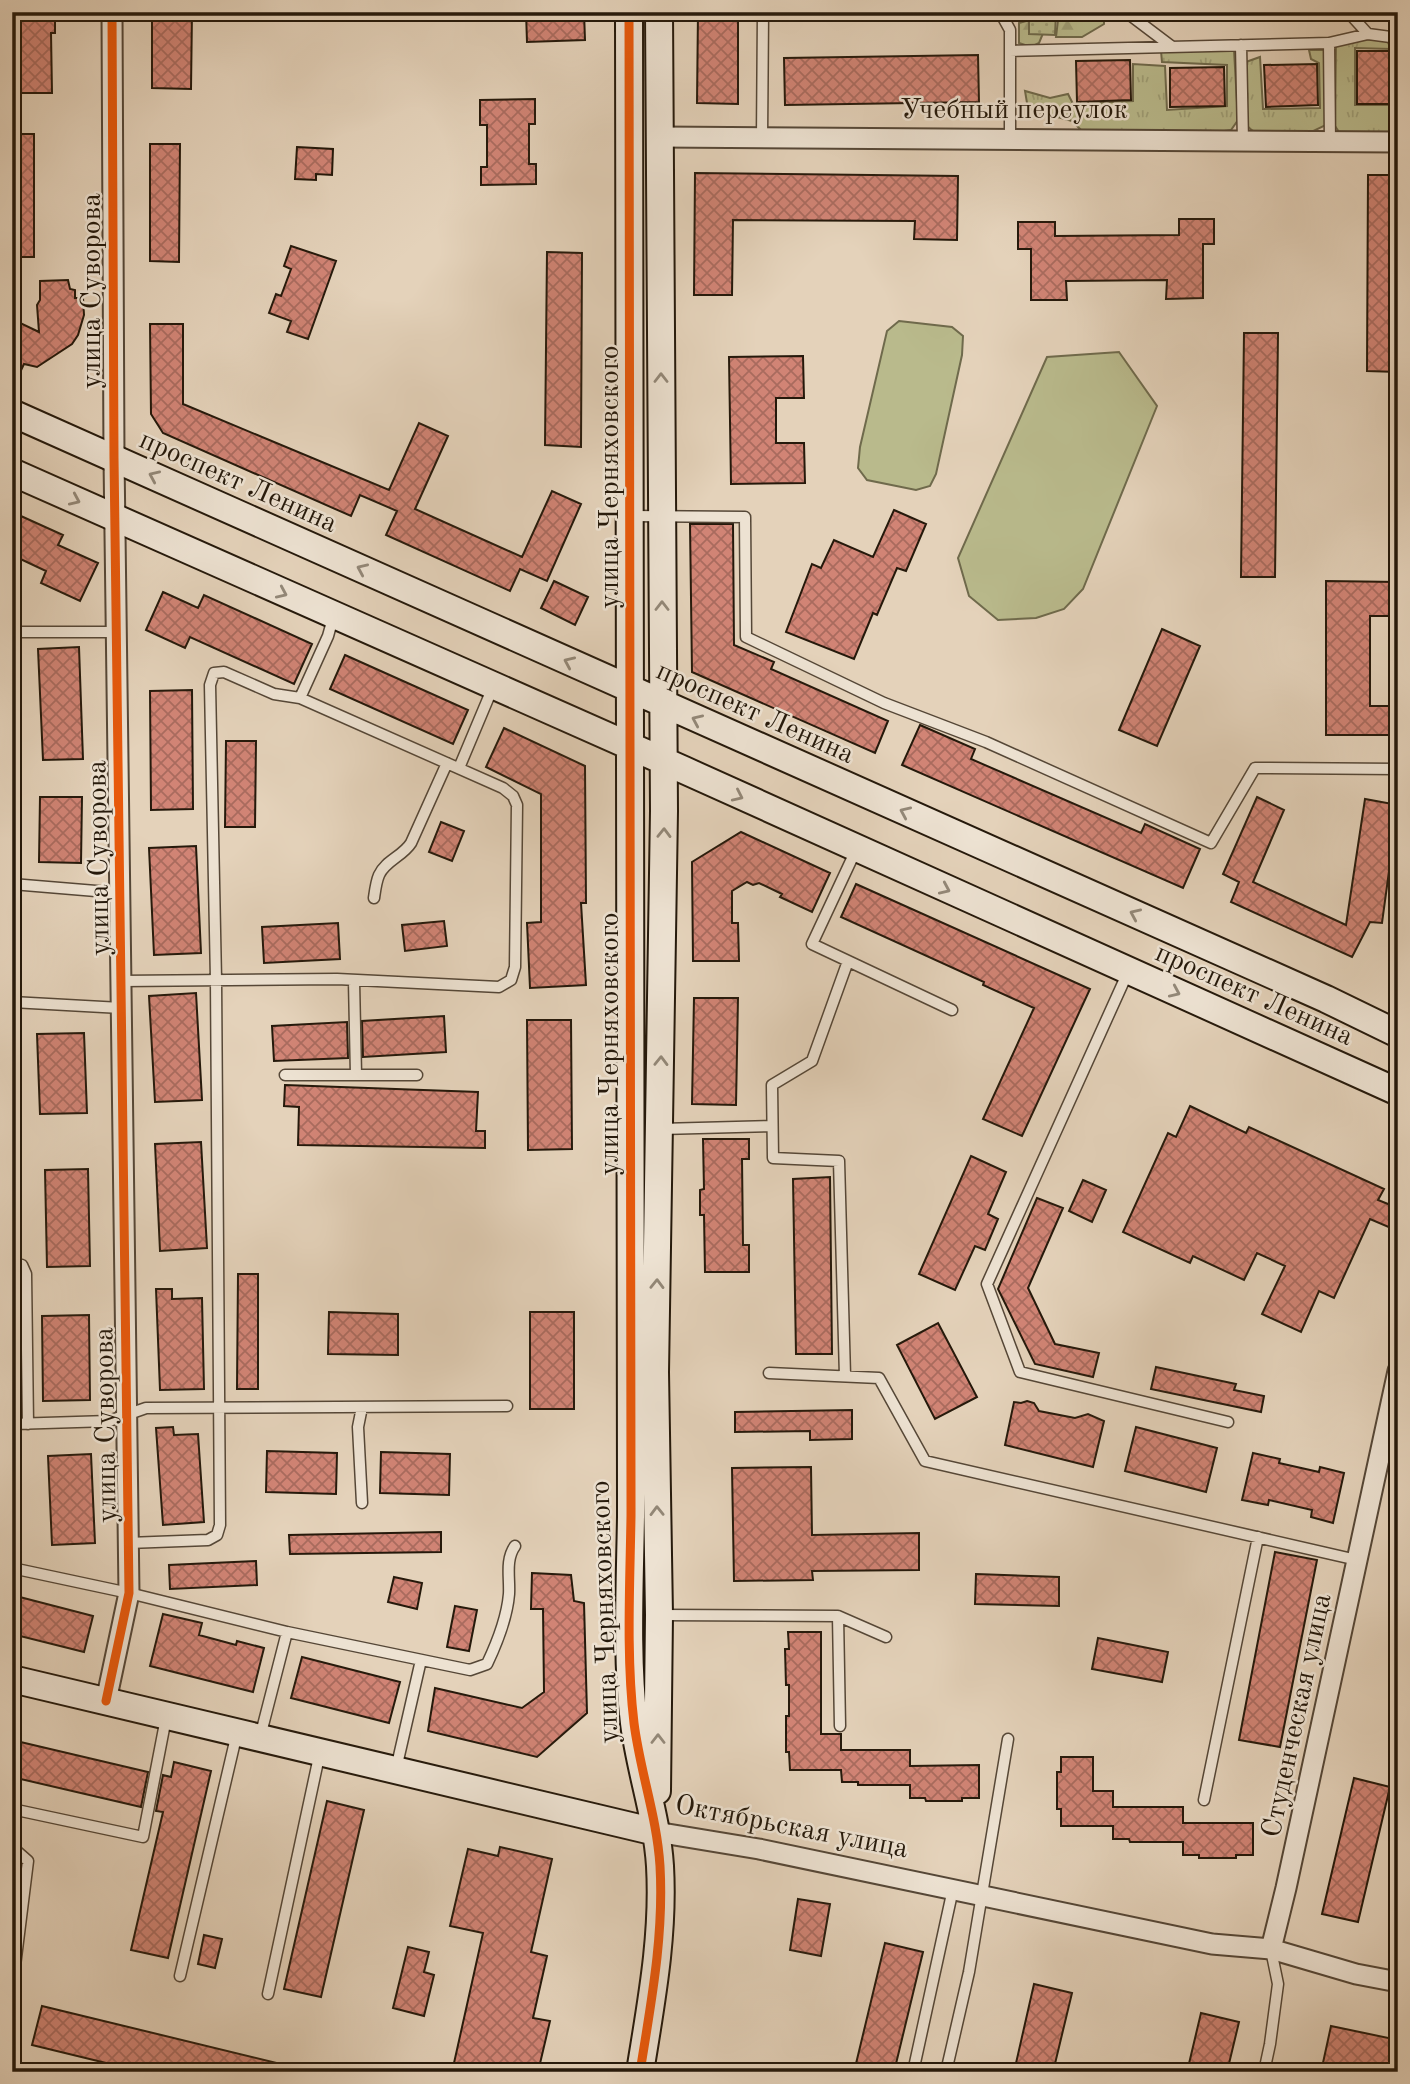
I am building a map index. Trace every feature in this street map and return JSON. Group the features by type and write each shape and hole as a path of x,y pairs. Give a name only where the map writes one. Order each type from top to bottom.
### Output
{"street":[{"name":"улица Суворова","path":"106,1701 129,1593 114,458 112,12"},
{"name":"улица Черняховского","path":"629,12 632,516 631,1640 637,1749 656,1832 660,1868 659,1950 640,2072"},
{"path":"656,1832 659,1615 655,1372 664,761 659,12"},
{"name":"Учебный переулок","path":"630,137 1398,142"},
{"name":"проспект Ленина","path":"12,413 1326,999 1398,1034"},
{"name":"проспект Ленина","path":"12,472 664,761 1398,1092"},
{"name":"Студенческая улица","path":"1271,1949 1398,1371"},
{"name":"Октябрьская улица","path":"12,1679 656,1832 759,1849 1212,1944 1271,1949 1356,1974 1398,1982"}],"lane":[{"path":"762,138 763,12"},
{"path":"1000,12 1010,30 1010,140"},
{"path":"1126,12 1171,47"},
{"path":"1348,12 1368,34"},
{"path":"1010,51 1329,43 1368,34 1398,38"},
{"path":"1329,43 1331,142"},
{"path":"1241,45 1242,141"},
{"path":"632,516 745,517 746,636 884,703 986,742 1211,843 1255,768 1398,769"},
{"path":"12,579 12,632 116,632"},
{"path":"300,698 328,636 333,615"},
{"path":"121,981 216,980 337,979 499,987 511,980 514,967 517,805 513,796 503,788 300,698 274,694 224,672 214,673 210,685 216,980 220,1525 217,1535 208,1540 128,1543"},
{"path":"459,768 493,687"},
{"path":"374,898 379,875 385,866 406,851 411,843 447,763"},
{"path":"856,849 812,944 952,1010"},
{"path":"12,884 120,893"},
{"path":"845,1377 839,1161 773,1158 772,1085 812,1061 848,961"},
{"path":"1129,971 987,1284 1020,1372 1228,1422"},
{"path":"354,981 356,1075"},
{"path":"12,1002 121,1008"},
{"path":"285,1075 417,1075"},
{"path":"660,1129 772,1126"},
{"path":"12,1263 22,1265 26,1274 28,1424"},
{"path":"769,1373 879,1378 925,1461 1357,1560"},
{"path":"12,1424 109,1421 146,1408 507,1406"},
{"path":"362,1407 358,1427 362,1503"},
{"path":"1204,1800 1258,1537"},
{"path":"12,1568 129,1593 286,1632 470,1670 486,1664 497,1644 509,1597 509,1554 514,1546"},
{"path":"659,1615 838,1616 886,1637"},
{"path":"838,1616 840,1726"},
{"path":"180,1976 248,1735 286,1632"},
{"path":"396,1770 421,1660"},
{"path":"12,1809 143,1837 166,1716"},
{"path":"946,2072 969,1972 1008,1739"},
{"path":"268,1994 320,1752"},
{"path":"12,1847 28,1861 12,1990"},
{"path":"913,2072 953,1889"},
{"name":"Студенческая улица","path":"1264,2072 1278,1984 1271,1949"}],"green space":[{"path":"1029,12 1056,12 1055,35 1029,34"},
{"path":"1059,12 1104,12 1104,24 1082,37 1056,37"},
{"path":"1037,18 1044,31 1039,43 1031,47 1019,43 1019,23"},
{"path":"1352,39 1387,40 1391,49 1355,48 1355,105 1398,105 1398,132 1341,135 1335,126 1336,42"},
{"path":"1234,50 1238,120 1231,130 1184,137 1086,135 1072,121 1028,109 1025,91 1050,98 1068,94 1073,104 1133,101 1133,64 1165,66 1167,110 1227,106 1227,65 1162,62 1161,51"},
{"path":"1309,50 1324,50 1326,125 1305,135 1256,134 1245,124 1243,63 1260,57 1263,109 1320,108 1319,63 1311,59"},
{"path":"899,321 952,327 963,336 962,355 936,474 930,486 916,490 867,480 858,468 860,447 887,331"},
{"path":"1119,352 1157,406 1083,589 1064,609 1036,618 998,620 969,596 958,558 1047,357"}],"building":[{"path":"12,12 55,12 55,33 51,33 52,93 12,93"},
{"path":"152,12 192,12 191,89 152,88"},
{"path":"526,12 584,12 585,40 527,42"},
{"path":"698,12 738,12 738,104 697,103"},
{"path":"1357,51 1398,51 1398,104 1357,104"},
{"path":"978,55 979,102 785,105 784,58"},
{"path":"1130,60 1131,100 1077,102 1076,61"},
{"path":"1317,64 1318,105 1266,107 1264,65"},
{"path":"1224,67 1225,106 1170,107 1170,68"},
{"path":"535,99 535,124 529,124 529,164 536,164 536,184 481,185 481,167 487,167 487,125 480,125 480,100"},
{"path":"12,134 34,134 34,257 12,257"},
{"path":"150,144 180,144 179,262 150,261"},
{"path":"297,147 333,149 332,175 316,174 316,180 295,179"},
{"path":"695,173 958,176 957,240 914,239 915,221 733,220 732,295 694,295"},
{"path":"1368,175 1398,175 1398,372 1367,371"},
{"path":"1179,219 1214,219 1214,244 1203,244 1203,298 1166,299 1167,280 1066,281 1067,300 1031,300 1031,249 1018,249 1018,222 1055,222 1055,236 1179,235"},
{"path":"291,246 336,261 308,339 287,332 291,321 269,313 276,294 281,296 291,269 284,266"},
{"path":"547,252 582,253 581,447 545,445"},
{"path":"68,280 70,289 75,290 75,298 83,298 84,315 78,335 72,344 37,367 24,364 12,389 12,319 39,332 37,305 40,300 40,281"},
{"path":"150,324 183,324 183,404 389,490 419,423 448,436 415,509 522,557 552,491 581,504 547,581 520,569 510,591 386,535 397,511 360,495 351,516 163,433 151,414"},
{"path":"1244,333 1278,333 1275,577 1241,577"},
{"path":"803,356 804,398 776,398 776,443 804,443 805,483 731,484 729,357"},
{"path":"894,510 926,524 906,571 897,568 877,615 873,613 854,659 786,632 812,564 821,568 834,540 873,557"},
{"path":"12,512 63,535 58,545 98,563 80,601 41,583 46,571 12,555"},
{"path":"690,524 733,524 734,645 774,662 771,669 888,721 875,753 692,672"},
{"path":"554,581 588,597 575,625 541,608"},
{"path":"1326,581 1398,582 1398,616 1370,616 1370,706 1398,706 1398,735 1326,735"},
{"path":"163,592 198,608 204,595 312,644 294,684 190,637 185,648 146,630"},
{"path":"1162,629 1200,646 1157,746 1119,730"},
{"path":"79,647 83,759 43,760 38,649"},
{"path":"345,655 468,710 453,744 330,689"},
{"path":"192,690 193,809 151,810 150,691"},
{"path":"920,725 975,749 971,759 1141,833 1145,824 1200,849 1183,888 902,765"},
{"path":"504,728 585,766 586,903 581,903 586,985 530,988 527,923 541,922 541,794 486,767"},
{"path":"226,741 256,741 255,827 225,827"},
{"path":"40,797 82,797 81,863 39,862"},
{"path":"1257,797 1284,810 1253,882 1346,925 1365,799 1398,805 1382,923 1370,922 1352,957 1231,902 1239,882 1223,874"},
{"path":"441,822 464,831 452,861 429,852"},
{"path":"741,832 830,873 812,912 780,897 782,894 759,883 753,885 747,882 732,891 732,923 738,923 739,961 693,961 692,862"},
{"path":"196,846 201,953 154,955 149,848"},
{"path":"856,884 1090,989 1022,1136 983,1119 1034,1008 983,985 984,982 841,917"},
{"path":"444,921 447,946 405,951 402,925"},
{"path":"338,923 340,959 264,963 262,927"},
{"path":"196,993 202,1100 155,1102 149,996"},
{"path":"694,998 738,998 736,1105 692,1104"},
{"path":"444,1016 446,1052 363,1057 362,1021"},
{"path":"527,1020 571,1020 572,1149 528,1150"},
{"path":"347,1022 348,1058 274,1061 272,1026"},
{"path":"84,1033 87,1113 40,1114 37,1034"},
{"path":"285,1085 478,1092 476,1131 485,1131 485,1148 298,1145 299,1107 284,1106"},
{"path":"1190,1106 1246,1133 1249,1127 1384,1189 1378,1200 1398,1208 1398,1231 1370,1219 1334,1298 1319,1291 1301,1332 1262,1314 1285,1266 1257,1253 1244,1280 1193,1256 1190,1263 1123,1232 1168,1133 1176,1137"},
{"path":"703,1139 749,1139 749,1159 742,1159 743,1245 749,1245 749,1272 705,1272 704,1215 700,1215 700,1190 704,1189"},
{"path":"201,1142 207,1248 160,1251 155,1144"},
{"path":"971,1156 1006,1172 988,1214 998,1219 985,1250 975,1246 955,1290 919,1274"},
{"path":"88,1169 90,1266 47,1267 45,1170"},
{"path":"830,1177 832,1354 796,1354 793,1179"},
{"path":"1083,1180 1106,1190 1092,1222 1069,1211"},
{"path":"1037,1198 1063,1208 1028,1288 1055,1344 1099,1353 1093,1377 1035,1364 998,1289"},
{"path":"238,1274 258,1274 258,1389 237,1389"},
{"path":"156,1289 172,1289 172,1299 202,1298 204,1389 160,1390"},
{"path":"329,1312 398,1314 398,1355 328,1354"},
{"path":"530,1312 574,1312 574,1409 530,1409"},
{"path":"89,1315 90,1400 43,1401 42,1316"},
{"path":"938,1323 977,1397 935,1419 897,1345"},
{"path":"1156,1367 1236,1384 1234,1390 1264,1396 1261,1412 1151,1389"},
{"path":"1014,1402 1034,1403 1039,1411 1075,1418 1088,1414 1104,1421 1093,1467 1005,1445"},
{"path":"852,1410 852,1439 810,1440 810,1431 735,1432 735,1412"},
{"path":"173,1427 174,1435 198,1434 204,1522 163,1525 156,1428"},
{"path":"1136,1427 1217,1448 1206,1492 1125,1471"},
{"path":"267,1451 337,1453 336,1494 266,1492"},
{"path":"381,1452 450,1454 449,1495 380,1493"},
{"path":"1253,1453 1280,1459 1279,1463 1319,1472 1320,1467 1344,1473 1333,1523 1311,1517 1312,1510 1269,1500 1268,1505 1242,1500"},
{"path":"91,1454 95,1543 52,1545 48,1456"},
{"path":"811,1467 812,1535 919,1533 919,1570 812,1571 813,1580 734,1581 732,1468"},
{"path":"441,1532 441,1552 290,1554 289,1535"},
{"path":"1275,1552 1317,1560 1280,1747 1239,1740"},
{"path":"256,1561 257,1585 170,1589 169,1565"},
{"path":"532,1573 571,1575 574,1601 584,1603 587,1713 537,1757 428,1731 435,1688 522,1708 544,1692 543,1609 531,1609"},
{"path":"976,1574 1059,1577 1059,1606 975,1604"},
{"path":"394,1577 422,1583 417,1609 388,1602"},
{"path":"12,1595 93,1616 84,1652 12,1634"},
{"path":"455,1606 477,1610 469,1651 447,1647"},
{"path":"163,1614 202,1623 199,1635 236,1645 237,1641 264,1648 253,1692 150,1666"},
{"path":"788,1632 821,1632 821,1734 841,1734 841,1750 910,1750 910,1766 979,1765 979,1798 926,1801 925,1798 910,1798 910,1785 858,1785 858,1782 842,1782 841,1770 790,1770 789,1752 786,1752 789,1685 786,1685 785,1649 789,1649"},
{"path":"1098,1638 1168,1652 1162,1682 1092,1669"},
{"path":"302,1657 400,1682 389,1723 291,1698"},
{"path":"12,1740 148,1772 141,1807 12,1777"},
{"path":"1061,1757 1093,1757 1093,1791 1113,1791 1113,1807 1183,1807 1183,1823 1253,1823 1253,1855 1199,1858 1199,1855 1183,1855 1183,1842 1130,1842 1129,1839 1113,1839 1113,1826 1061,1826 1061,1809 1057,1809 1057,1772 1061,1772"},
{"path":"174,1762 211,1771 168,1958 131,1950 163,1812 156,1811 163,1775 171,1777"},
{"path":"1354,1778 1390,1787 1358,1922 1322,1914"},
{"path":"327,1801 364,1810 321,1997 284,1989"},
{"path":"500,1847 552,1859 531,1952 547,1956 533,2018 550,2021 538,2072 452,2072 483,1933 450,1926 468,1849 498,1856"},
{"path":"798,1899 830,1904 821,1956 790,1950"},
{"path":"204,1935 222,1939 215,1968 198,1964"},
{"path":"885,1943 923,1952 894,2072 854,2072"},
{"path":"408,1947 429,1952 424,1972 434,1975 424,2016 393,2008"},
{"path":"1034,1984 1072,1993 1053,2072 1014,2072"},
{"path":"42,2006 289,2066 288,2072 143,2072 32,2045"},
{"path":"1201,2013 1239,2022 1227,2072 1187,2072"},
{"path":"1331,2026 1398,2040 1398,2072 1321,2072"}],"cycle path":[{"path":"106,1701 129,1593 114,458 112,12"},
{"path":"629,12 629,1646 634,1723 656,1830 661,1892 656,1969 640,2072"}]}
